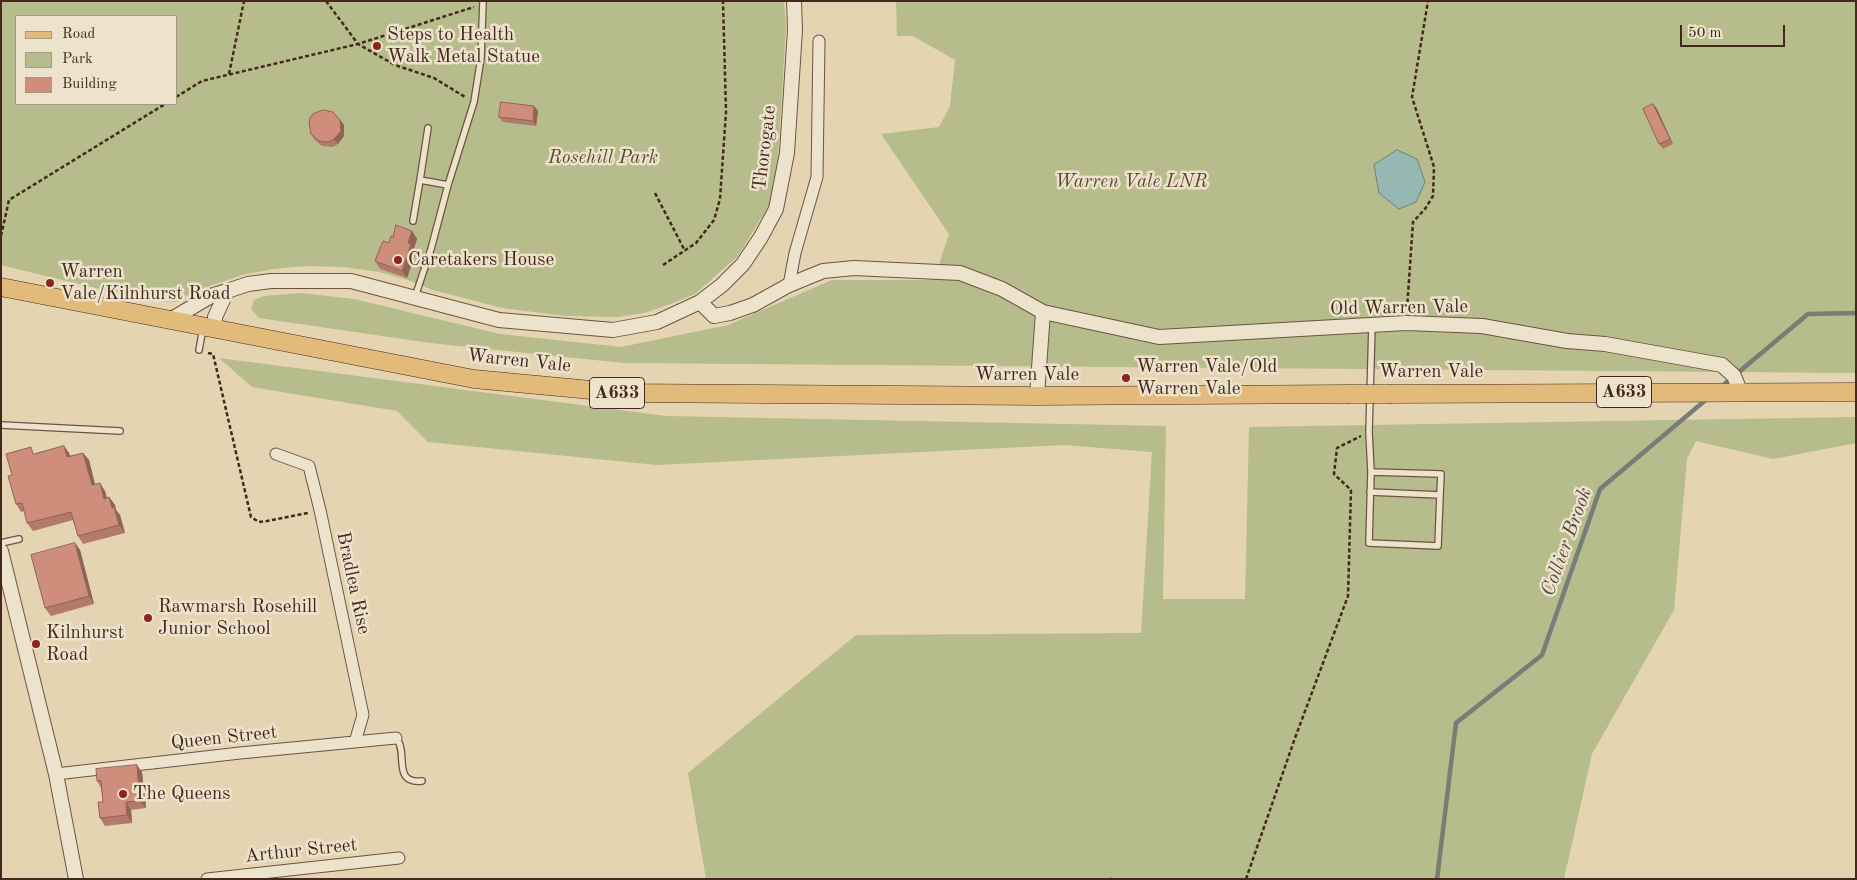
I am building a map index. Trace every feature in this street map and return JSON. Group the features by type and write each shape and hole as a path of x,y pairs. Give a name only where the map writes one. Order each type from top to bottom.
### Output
{"main road":[{"name":"A633","path":"1,287 209,327"},
{"name":"Warren Vale","path":"209,327 474,379 623,393 1037,396 1740,391 1856,392"}],"street":[{"name":"Thorogate","path":"700,302 722,285 743,264 761,237 776,209 787,153 795,30 794,1"},
{"path":"789,284 817,177 819,41"},
{"name":"Old Warren Vale","path":"700,302 714,316 730,313 753,305 789,284 823,271 854,268 960,273 1002,289 1043,312 1159,338 1406,323 1482,326 1567,341 1605,344 1722,365 1734,376 1740,391"},
{"path":"170,320 211,296 248,284 271,281 350,281 499,320 613,330 657,322 700,302"},
{"path":"209,327 227,291"},
{"path":"1037,396 1043,312"},
{"name":"Bradlea Rise","path":"276,454 309,466 363,715 355,742"},
{"path":"1,551 56,774 76,879"},
{"name":"Queen Street","path":"56,774 240,753 396,738"},
{"name":"Arthur Street","path":"207,879 399,858"}],"lane":[{"path":"415,297 474,102 481,58 484,2"},
{"path":"413,221 428,128"},
{"path":"420,180 448,184"},
{"path":"1371,472 1441,474 1438,546 1368,543 1371,472 1369,432 1372,325"},
{"path":"199,350 209,327"},
{"path":"1,425 120,431"},
{"path":"1370,492 1440,495"},
{"path":"1,543 19,539"},
{"path":"396,738 400,744 403,773 406,778 414,782 422,781"}],"path":[{"path":"229,74 244,1"},
{"path":"326,1 358,44 395,65 434,78 474,102"},
{"path":"663,265 696,243 714,220 720,199 726,112 723,1"},
{"path":"1406,323 1413,222 1425,209 1433,196 1434,167 1412,98 1428,1"},
{"path":"178,96 202,80 358,44 484,2"},
{"path":"1,236 9,200 163,105"},
{"path":"655,193 685,251"},
{"path":"199,350 214,354 252,517 259,522 320,510"},
{"path":"1246,879 1295,738 1348,596 1351,490 1334,474 1337,448 1369,432"}],"green space":[{"name":"Rosehill Park","path":"1,1 784,1 786,27 778,158 770,204 738,256 695,294 644,313 618,317 565,316 502,308 433,290 408,280 379,272 344,267 307,266 273,269 242,275 204,288 174,302 163,302 103,290 1,265"},
{"name":"Warren Vale LNR","path":"896,1 1856,1 1856,373 624,363 430,343 259,318 251,309 254,300 264,296 300,293 354,299 500,334 621,347 728,325 832,280 940,280 940,261 949,234 881,134 939,127 950,106 955,60 913,36 897,36"},
{"path":"219,358 666,416 1166,426 1163,599 1245,599 1249,427 1856,417 1856,443 1773,459 1696,441 1687,459 1674,610 1592,754 1564,879 706,879 688,773 856,635 1141,633 1152,452 1064,445 657,465 428,442 397,411 252,387"}],"water":[{"path":"1397,150 1417,159 1425,182 1416,202 1399,209 1379,193 1374,165"}],"building":[{"path":"501,102 534,106 533,121 499,117"},
{"path":"1653,104 1670,139 1659,144 1643,109"},
{"path":"323,110 333,112 340,120 341,131 329,142 319,141 311,134 310,118 313,114"},
{"path":"396,225 412,231 408,243 411,244 402,271 375,261 383,241 389,243 391,236 393,237"},
{"path":"64,446 67,457 83,453 92,485 100,483 104,499 109,497 119,525 78,536 71,512 27,523 22,503 16,504 8,476 12,475 6,454 31,447 33,454"},
{"path":"75,543 89,596 45,608 31,555"},
{"path":"137,765 140,801 126,802 127,815 100,818 98,802 103,802 101,780 97,781 96,769"}],"waterway":[{"name":"Collier Brook","path":"1721,387 1808,314 1856,313"},
{"name":"Collier Brook","path":"1437,879 1456,723 1542,655 1600,489 1708,398"}],"place":[{"name":"Steps to Health Walk Metal Statue","path":"377,46"},
{"name":"Caretakers House","path":"398,260"},
{"name":"Warren Vale/Kilnhurst Road","path":"50,283"},
{"name":"Warren Vale/Old Warren Vale","path":"1126,378"},
{"name":"Rawmarsh Rosehill Junior School","path":"148,618"},
{"name":"Kilnhurst Road","path":"36,644"},
{"name":"The Queens","path":"123,794"}]}
